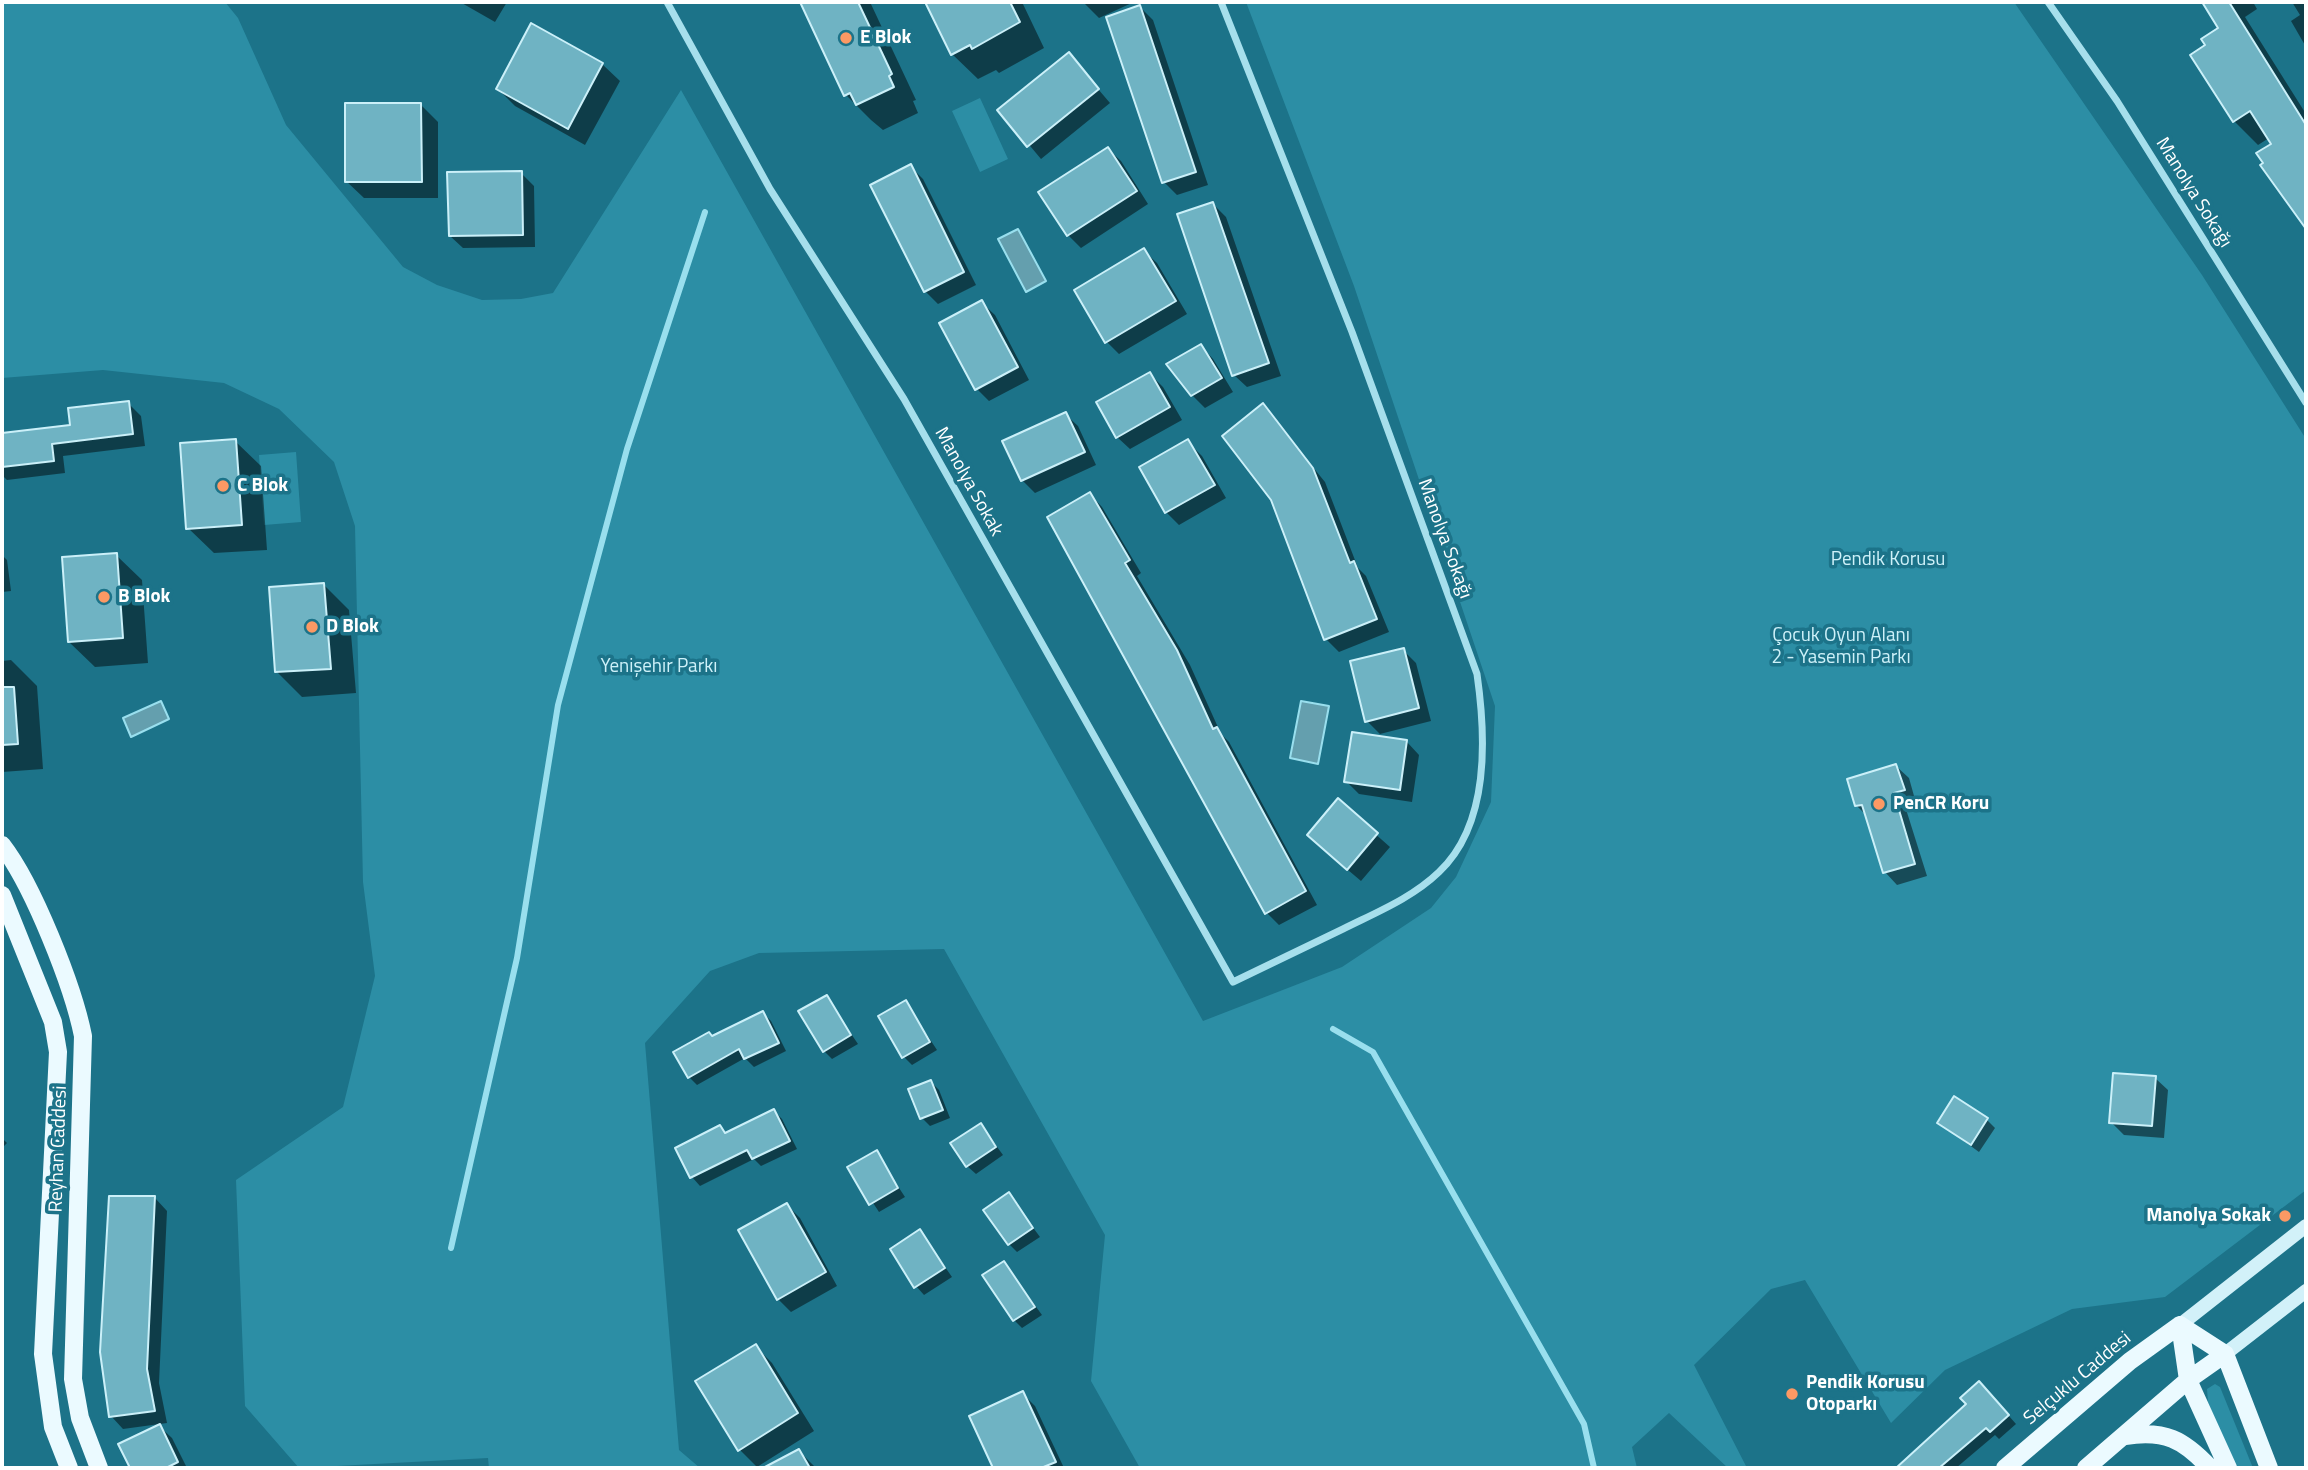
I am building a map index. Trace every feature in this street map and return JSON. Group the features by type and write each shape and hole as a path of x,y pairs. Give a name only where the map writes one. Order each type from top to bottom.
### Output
{"main road":[{"name":"Reyhan Caddesi","path":"2,845 20,871 78,1013 84,1064 73,1379 80,1418 99,1468"},
{"name":"Reyhan Caddesi","path":"2,895 53,1022 58,1052 44,1365 53,1427 69,1468"},
{"path":"37,982 62,970"},
{"name":"Selçuklu Caddesi","path":"2005,1468 2130,1361 2306,1226"},
{"path":"2086,1468 2188,1380 2306,1291"},
{"path":"2180,1325 2225,1354 2269,1468"},
{"path":"2180,1325 2188,1380 2228,1468"},
{"path":"2125,1436 2150,1433 2174,1438 2210,1468"}],"street":[{"name":"Manolya Sokak","path":"667,2 770,189 904,399 1233,982"},
{"name":"Manolya Sokağı","path":"1221,2 1352,332 1477,674 1483,721 1477,798 1461,843 1441,871 1406,898 1233,982"},
{"name":"Manolya Sokağı","path":"2048,2 2117,102 2306,403"}],"green space":[{"path":"2,2 225,2 238,18 286,125 403,267 437,285 482,300 521,299 553,293 681,90 1203,1021 1342,967 1431,908 1456,877 1491,802 1495,706 1354,286 1246,2 2014,2 2202,275 2306,439 2306,1190 2165,1297 2072,1309 1945,1370 1891,1423 1805,1280 1771,1289 1694,1365 1747,1468 1728,1468 1669,1413 1632,1447 1637,1468 1140,1468 1091,1381 1105,1235 944,949 759,953 710,971 645,1043 679,1450 700,1468 489,1468 488,1458 299,1468 245,1406 236,1180 343,1107 375,976 363,882 355,526 334,462 279,409 224,383 103,370 2,378"},
{"path":"980,98 1008,159 980,172 952,111"},
{"path":"296,452 301,522 264,525 259,455"},
{"path":"2215,1384 2220,1387 2253,1468 2235,1468 2208,1402 2207,1389"}],"shaded area":[{"path":"1018,229 1046,281 1026,292 998,239"},
{"path":"161,701 169,719 131,737 123,718"},
{"path":"1301,701 1329,706 1318,764 1290,758"}],"building":[{"name":"E Blok","path":"800,2 858,2 892,74 889,76 894,87 856,105 850,93 844,96"},
{"path":"925,2 1010,2 1020,22 972,49 970,45 951,55"},
{"path":"2202,2 2229,2 2306,125 2306,229 2260,165 2263,163 2256,153 2271,144 2250,111 2233,122 2190,55 2205,45 2201,39 2218,28"},
{"path":"1140,5 1196,172 1162,183 1106,17"},
{"path":"531,23 603,63 568,129 496,89"},
{"path":"1069,52 1099,89 1027,147 997,110"},
{"path":"345,103 421,103 422,182 345,182"},
{"path":"1108,147 1137,191 1067,236 1038,192"},
{"path":"911,164 964,272 924,292 870,185"},
{"path":"522,171 523,235 449,236 447,172"},
{"path":"1213,202 1269,363 1232,376 1177,214"},
{"path":"1144,248 1176,301 1105,343 1074,290"},
{"path":"982,300 1018,367 975,390 939,323"},
{"path":"1201,344 1222,378 1191,396 1166,364"},
{"path":"1150,372 1170,407 1116,438 1096,402"},
{"path":"129,401 133,434 52,444 54,461 2,467 2,433 70,425 68,408"},
{"path":"1263,403 1313,468 1350,563 1354,561 1377,619 1324,640 1271,500 1222,436"},
{"path":"1066,412 1085,452 1021,481 1002,441"},
{"name":"C Blok","path":"236,439 242,525 186,529 180,443"},
{"path":"1188,439 1215,485 1165,513 1139,467"},
{"path":"1090,492 1130,560 1125,563 1177,650 1213,729 1217,727 1306,891 1265,914 1047,517"},
{"name":"B Blok","path":"117,553 123,638 68,642 62,557"},
{"name":"D Blok","path":"324,583 331,669 275,672 269,587"},
{"path":"1404,648 1419,708 1365,722 1350,661"},
{"path":"2,687 14,687 18,744 2,745"},
{"path":"1352,732 1407,740 1400,790 1344,782"},
{"path":"1896,764 1905,790 1894,793 1915,864 1883,873 1862,805 1855,806 1847,779"},
{"path":"1338,798 1378,833 1347,870 1307,835"},
{"path":"827,995 851,1035 823,1052 798,1011"},
{"path":"906,1000 930,1042 902,1058 878,1016"},
{"path":"763,1011 779,1043 744,1059 739,1049 688,1078 673,1052 709,1032 712,1036"},
{"path":"2113,1073 2156,1076 2152,1126 2109,1123"},
{"path":"931,1080 943,1110 920,1119 908,1089"},
{"path":"1954,1096 1988,1118 1971,1145 1937,1123"},
{"path":"774,1109 790,1141 752,1159 747,1150 690,1178 675,1148 720,1125 725,1133"},
{"path":"981,1123 996,1147 966,1167 950,1143"},
{"path":"877,1150 898,1188 869,1205 847,1167"},
{"path":"1009,1192 1033,1228 1008,1245 983,1210"},
{"path":"109,1196 155,1196 147,1369 155,1411 109,1417 100,1352"},
{"path":"787,1203 826,1272 777,1300 738,1230"},
{"path":"920,1229 945,1268 914,1288 890,1249"},
{"path":"1004,1261 1035,1307 1013,1321 982,1275"},
{"path":"756,1344 798,1413 738,1451 695,1381"},
{"path":"1979,1381 2009,1415 1990,1432 1986,1428 1939,1468 1896,1468 1966,1404 1960,1398"},
{"path":"1023,1391 1056,1462 1041,1468 993,1468 969,1416"},
{"path":"160,1424 178,1462 166,1468 130,1468 118,1444"},
{"path":"799,1449 810,1468 763,1468"}],"waterway":[{"path":"451,1248 517,958 558,705 627,449 705,212"},
{"path":"1333,1029 1373,1052 1584,1424 1594,1468"}],"place":[{"name":"E Blok","path":"846,38"},
{"name":"C Blok","path":"223,486"},
{"name":"B Blok","path":"104,597"},
{"name":"D Blok","path":"312,627"},
{"name":"PenCR Koru","path":"1879,804"},
{"name":"Manolya Sokak","path":"2285,1216"},
{"name":"Pendik Korusu Otoparkı","path":"1792,1394"}],"park label":[{"name":"Pendik Korusu","path":"1888,560"},
{"name":"Çocuk Oyun Alanı 2 - Yasemin Parkı","path":"1841,647"},
{"name":"Yenişehir Parkı","path":"659,667"}]}
